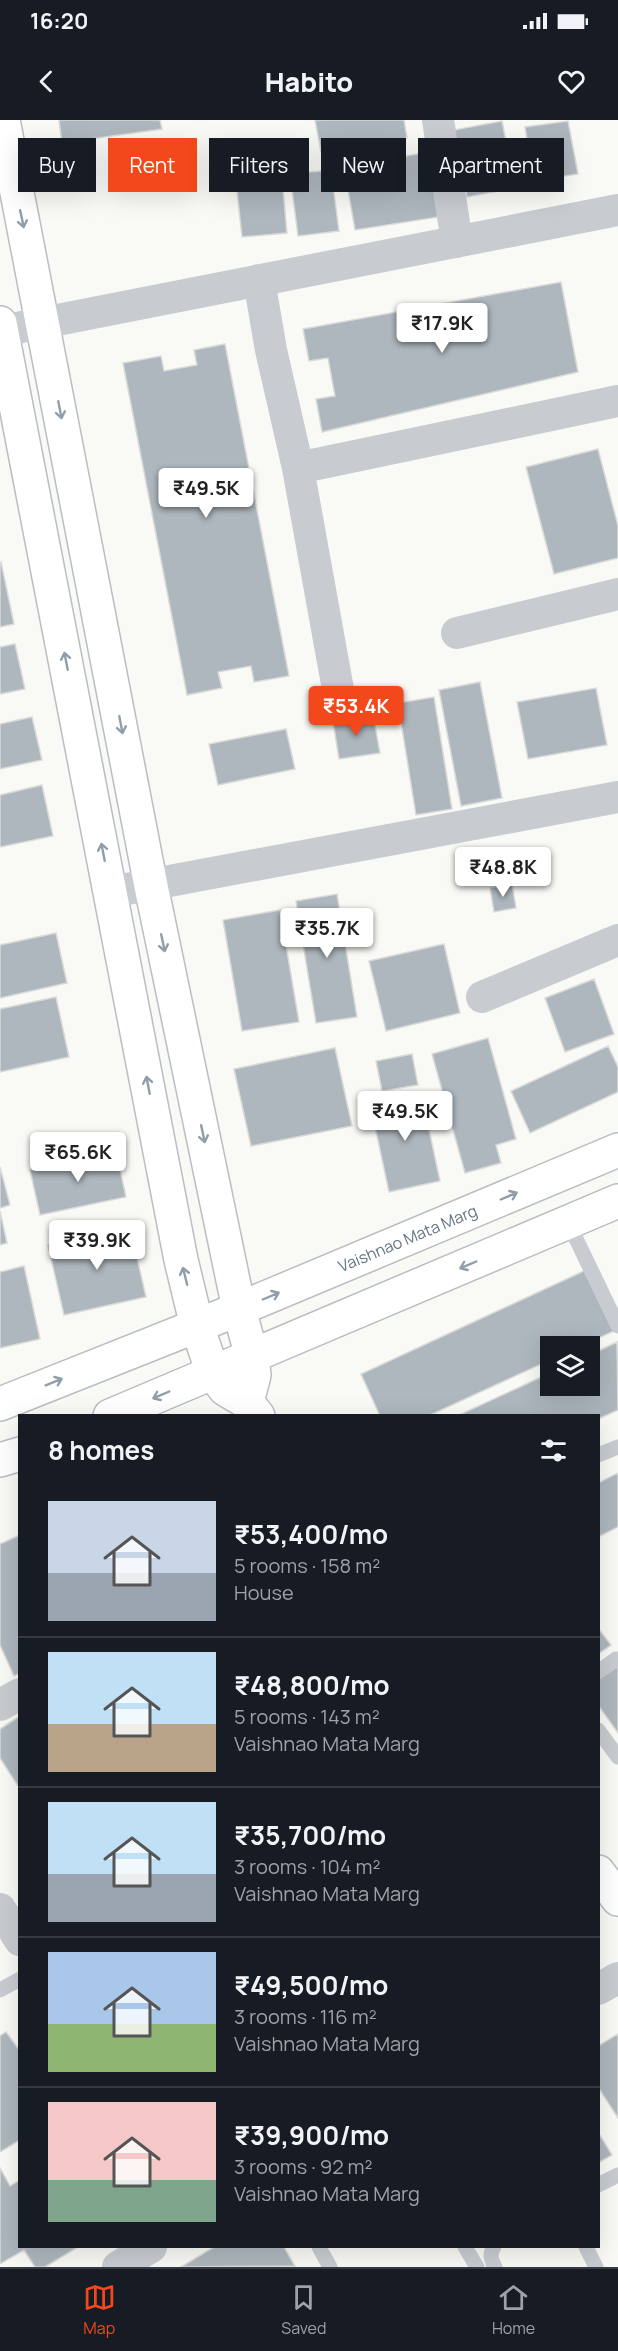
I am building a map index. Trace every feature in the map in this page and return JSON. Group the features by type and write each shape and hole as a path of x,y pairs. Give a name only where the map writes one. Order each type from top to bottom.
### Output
{"main road":[{"path":"3,120 7,182 43,322 151,886 239,1309 252,1357 254,1375 252,1409"},
{"path":"1,327 181,1260 197,1326 213,1373 225,1389 252,1409"},
{"name":"Vaishnao Mata Marg","path":"0,1404 239,1309 618,1150"},
{"path":"115,1414 618,1201"},
{"path":"0,1460 18,1455"},
{"path":"600,1875 618,1899"}],"street":[{"path":"438,120 457,242"},
{"path":"1,327 43,322 618,210"},
{"path":"259,280 271,350 298,468 339,695"},
{"path":"298,468 618,401"},
{"path":"457,633 618,594"},
{"path":"111,892 618,796"},
{"path":"482,997 618,940"},
{"path":"0,1705 18,1695"},
{"path":"0,1909 18,1937"},
{"path":"600,1988 618,1978"},
{"path":"118,2267 149,2248"}],"lane":[{"path":"568,1222 618,1326"},
{"path":"600,1454 618,1447"},
{"path":"600,1671 616,1659"},
{"path":"600,1733 618,1756"},
{"path":"0,1990 18,1980"},
{"path":"600,2184 618,2175"},
{"path":"320,2248 330,2267"},
{"path":"466,2248 477,2267"},
{"path":"493,2248 491,2260 495,2267"},
{"path":"586,2248 596,2267"}],"building":[{"path":"59,120 160,120 162,129 96,138 61,138"},
{"path":"315,120 404,120 407,138 321,138 321,152"},
{"path":"502,121 505,138 456,138 454,130"},
{"path":"568,121 578,174 564,176 564,138 527,138 525,127"},
{"path":"418,154 418,192 441,192 445,216 355,230 348,192 406,192 406,156"},
{"path":"321,171 321,192 334,192 339,231 298,236 292,192 309,192 309,172"},
{"path":"237,192 283,192 287,233 242,237"},
{"path":"466,192 494,192 467,197"},
{"path":"561,282 578,372 322,432 316,399 335,396 328,358 309,361 303,329"},
{"path":"225,344 289,676 254,682 251,666 218,672 222,688 187,695 123,363 161,356 164,371 197,365 194,350"},
{"path":"598,449 618,526 618,558 554,574 526,467"},
{"path":"0,563 14,624 0,627"},
{"path":"15,644 25,689 0,694 0,647"},
{"path":"480,682 502,798 461,806 439,690"},
{"path":"596,688 607,745 528,759 517,702"},
{"path":"434,697 452,809 416,815 398,703"},
{"path":"373,714 380,753 339,759 333,721"},
{"path":"32,717 42,760 0,769 0,724"},
{"path":"286,729 295,769 218,785 209,744"},
{"path":"42,785 53,836 0,847 0,795"},
{"path":"512,884 516,908 494,912 490,888"},
{"path":"337,894 357,1017 316,1023 296,901"},
{"path":"280,910 299,1022 242,1031 223,920"},
{"path":"56,933 67,983 0,998 0,945"},
{"path":"444,944 460,1013 386,1031 369,961"},
{"path":"594,979 614,1034 565,1052 545,998"},
{"path":"56,997 69,1057 0,1072 0,1009"},
{"path":"488,1038 516,1139 496,1145 501,1163 465,1173 432,1054"},
{"path":"608,1046 618,1067 618,1092 530,1133 511,1091"},
{"path":"335,1048 352,1126 251,1146 234,1069"},
{"path":"412,1054 418,1085 382,1091 376,1061"},
{"path":"421,1092 440,1181 389,1192 370,1103"},
{"path":"116,1151 126,1197 40,1215 30,1170"},
{"path":"0,1167 10,1205 0,1208"},
{"path":"0,1211 7,1243 0,1245"},
{"path":"130,1227 146,1297 64,1315 48,1245"},
{"path":"24,1266 40,1339 0,1348 0,1272"},
{"path":"586,1270 614,1331 600,1337 540,1336 540,1365 432,1414 379,1414 361,1374"},
{"path":"617,1342 618,1410 600,1418 600,1414 461,1414 540,1378 540,1396 600,1396 600,1350"},
{"path":"618,1473 618,1527 600,1536 600,1482"},
{"path":"18,1536 18,1674 14,1676 0,1645 0,1544"},
{"path":"600,1631 611,1645 600,1653"},
{"path":"618,1666 618,1733 600,1708 600,1679"},
{"path":"18,1717 18,1786 0,1758 0,1729"},
{"path":"6,2032 18,2048 18,2141 0,2152 0,2036"},
{"path":"618,2034 618,2118 600,2090 600,2045"},
{"path":"600,2135 612,2155 600,2162"},
{"path":"0,2168 10,2186 18,2181 18,2248 76,2248 45,2267 35,2267 24,2250 0,2264"},
{"path":"212,2248 285,2248 295,2266 181,2267"}]}
